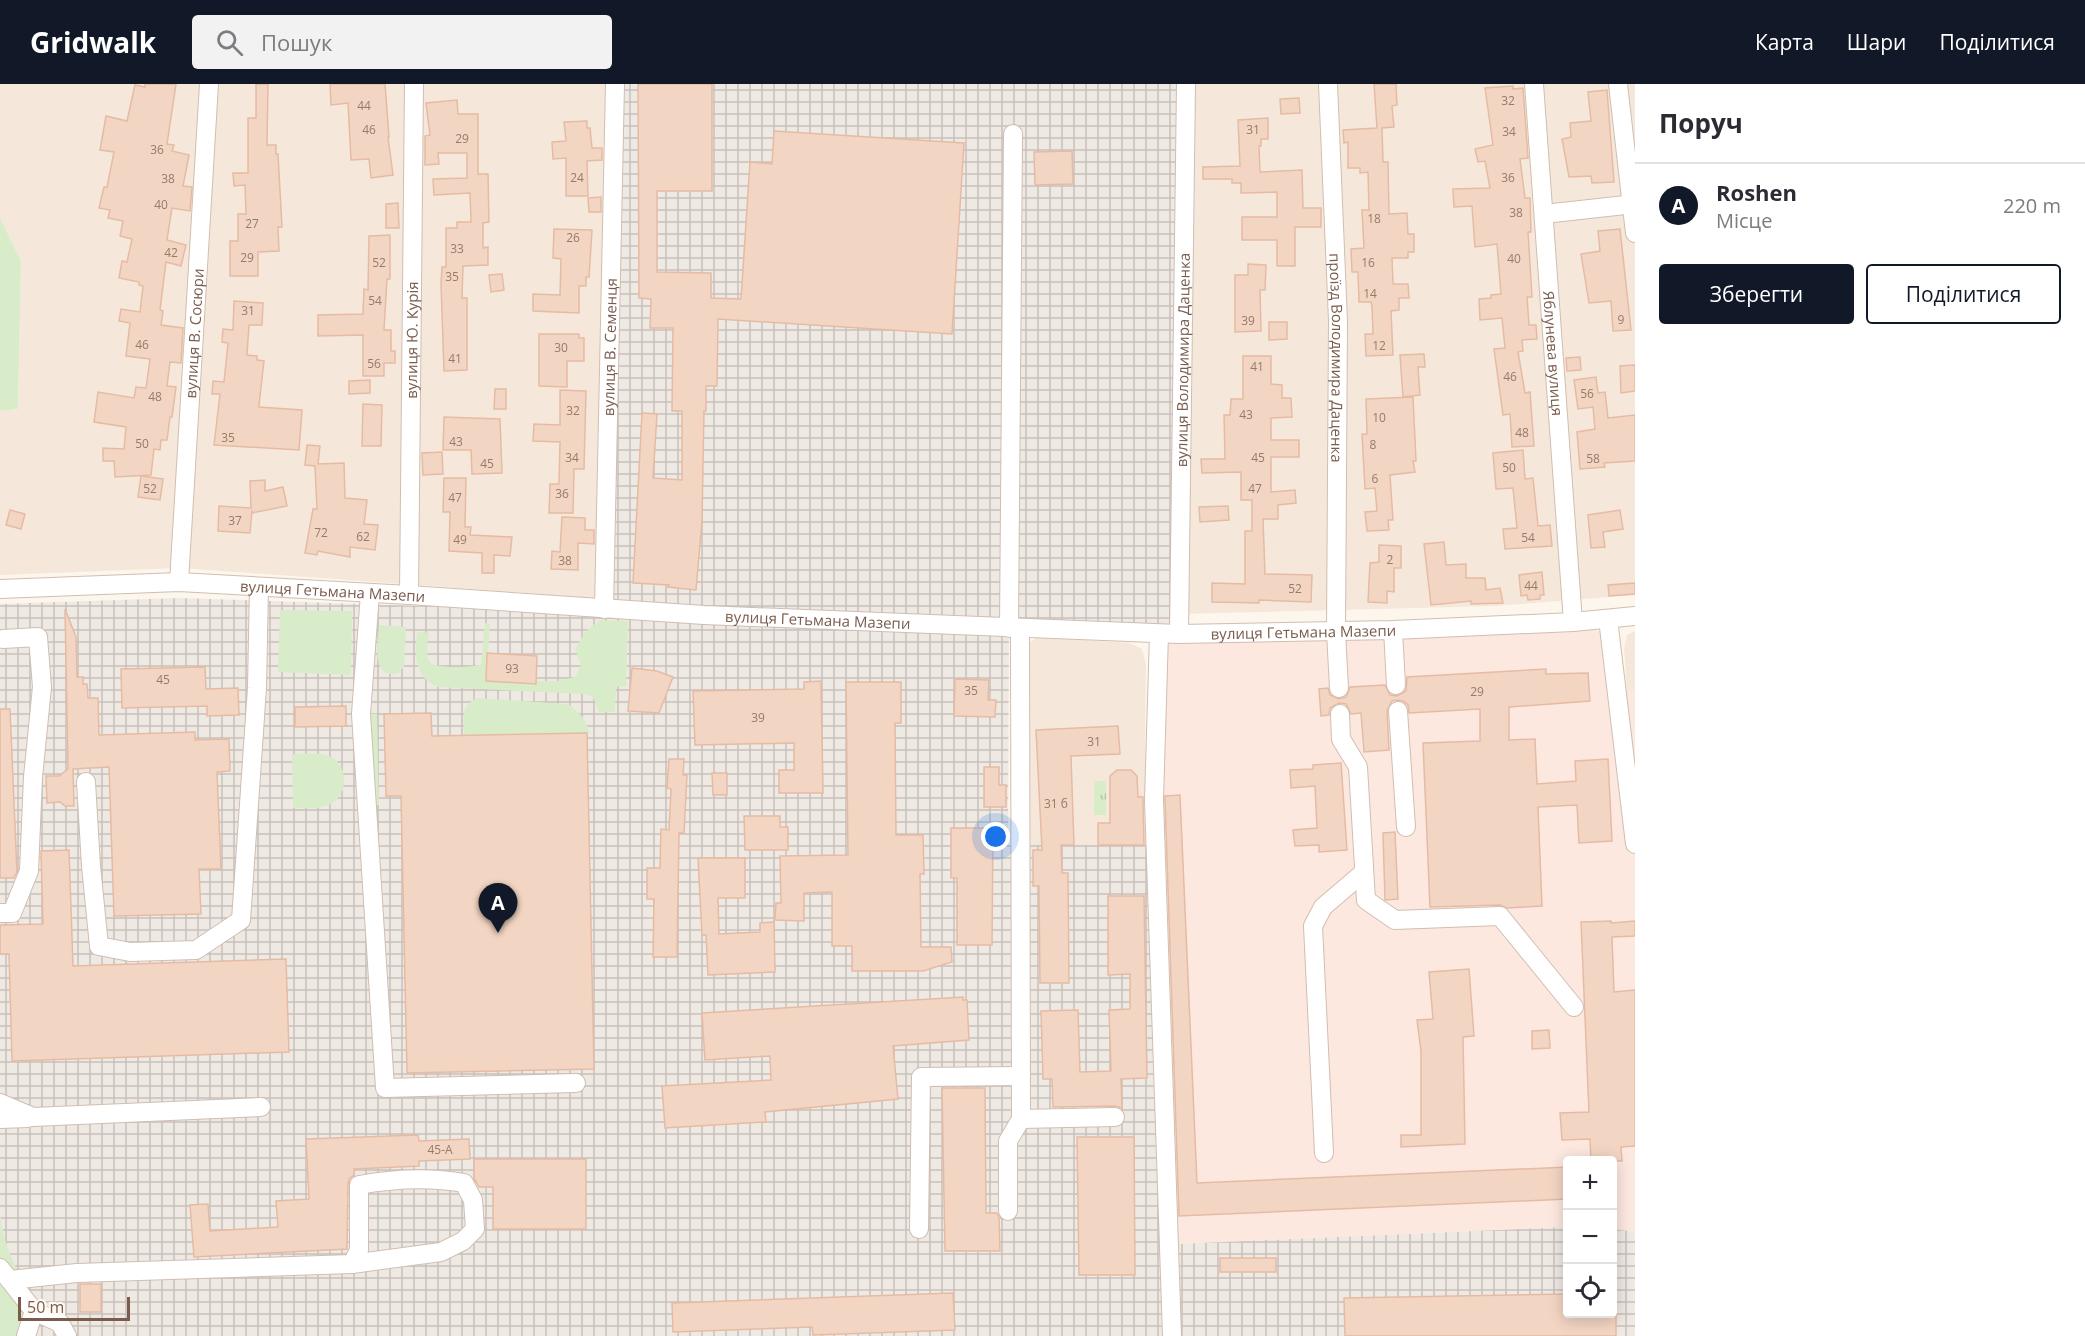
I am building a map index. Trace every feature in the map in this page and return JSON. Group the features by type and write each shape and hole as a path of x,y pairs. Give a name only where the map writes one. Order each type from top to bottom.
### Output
{"street":[{"name":"вулиця В. Сосюри","path":"179,582 209,84"},
{"name":"вулиця Ю. Курія","path":"409,595 414,84"},
{"name":"вулиця В. Семенця","path":"604,609 615,84"},
{"name":"вулиця Володимира Даценка","path":"1179,634 1186,84"},
{"name":"проїзд Володимира Даценка","path":"1328,84 1338,321 1336,632 1339,688"},
{"name":"Яблунева вулиця","path":"1534,84 1573,622"},
{"path":"1618,84 1635,233"},
{"path":"1008,1211 1008,1141 1021,1119 1014,628 1013,134"},
{"path":"1544,214 1633,204"},
{"name":"вулиця Гетьмана Мазепи","path":"0,589 179,582 604,609 1159,634 1394,630 1573,622 1635,616"},
{"path":"86,782 99,946 130,952 196,950 241,920 257,688 259,587"},
{"path":"370,594 361,714 385,1088 576,1083"},
{"path":"1608,618 1635,844"},
{"path":"1394,630 1396,685"},
{"path":"1159,634 1154,800 1173,1336"},
{"path":"0,913 12,913 29,871 33,777 42,687 38,638 3,639"},
{"path":"1398,711 1406,827"},
{"path":"1340,714 1341,739 1358,767 1365,900 1395,920 1500,916 1574,1007"},
{"path":"1324,1153 1313,926 1323,907 1364,872"},
{"path":"919,1229 921,1077 1021,1076"},
{"path":"0,1103 33,1117"},
{"path":"0,1119 261,1107"},
{"path":"1021,1119 1115,1117"},
{"path":"5,1274 352,1264 441,1252 463,1241 475,1229 473,1200 464,1183 440,1179 359,1185 359,1250 352,1264"},
{"path":"5,1274 34,1311 60,1323 67,1336"},
{"path":"26,1336 34,1311"}],"shaded area":[{"path":"0,84 620,84 610,599 180,568 0,575 0,411 18,409 21,261 0,218"},
{"path":"620,84 1185,84 1179,634 1009,628 1008,845 1151,845 1160,1249 1177,1248 1177,1244 1563,1227 1563,1318 1617,1318 1617,1230 1635,1232 1635,1336 33,1336 42,1310 13,1264 4,1239 0,1216 0,604 180,598 697,615 610,599"},
{"path":"1186,84 1635,84 1635,595 1496,606 1179,614"},
{"path":"1573,622 1601,632 1607,692 1635,690 1635,1232 1617,1230 1617,1156 1563,1156 1563,1227 1177,1244 1154,800 1159,634"},
{"path":"1635,631 1635,690 1627,691 1624,648 1627,635"},
{"path":"1038,637 1130,643 1142,649 1146,664 1145,752 1151,845 1027,845 1028,643"}],"green space":[{"path":"0,218 21,261 18,409 0,411"},
{"path":"280,610 352,611 351,675 278,672"},
{"path":"600,620 628,621 626,686 616,687 615,712 599,712 593,697 584,694 437,687 423,677 417,664 417,632 429,633 427,648 430,662 433,664 455,667 481,664 485,623 490,624 486,681 536,684 536,681 557,681 575,677 581,665 575,649 586,631"},
{"path":"379,625 406,627 404,666 399,673 390,674 380,666 377,650"},
{"path":"478,698 568,704 582,716 590,733 464,735 465,709 468,704"},
{"path":"368,714 377,714 379,805 368,805"},
{"path":"292,754 325,755 335,760 342,771 344,784 339,797 334,802 320,807 293,808"},
{"path":"1094,781 1106,781 1106,815 1094,815"},
{"path":"0,1216 10,1255 42,1310 33,1336 0,1336"}],"building":[{"path":"145,84 176,84 167,144 174,145 172,151 189,155 183,186 192,187 190,211 172,208 167,240 186,245 181,266 166,262 160,310 163,311 161,325 183,328 181,363 170,362 167,386 176,387 172,417 170,417 167,440 161,440 160,450 154,449 151,475 115,477 114,461 103,461 103,448 124,449 126,427 94,422 98,392 134,398 136,387 146,388 150,359 126,356 130,323 119,321 121,309 140,312 143,286 139,285 139,282 119,278 122,261 127,262 132,239 120,236 123,221 108,218 110,210 99,208 104,187 107,187 114,152 100,150 106,116 127,121 135,85 145,87"},
{"path":"256,84 268,84 267,145 276,145 276,154 278,154 282,227 278,227 279,251 258,252 258,276 230,276 230,241 238,241 238,214 246,214 245,185 234,186 233,173 248,173 248,118 256,118"},
{"path":"330,84 385,84 393,175 371,178 369,159 351,160 348,103 331,105"},
{"path":"638,84 712,84 712,191 657,191 657,272 711,273 711,298 741,299 750,162 772,164 774,131 964,143 952,334 718,319 717,386 706,386 702,521 696,590 668,587 669,585 633,583 642,413 657,414 653,478 682,480 682,411 672,411 673,328 650,328 651,299 639,298"},
{"path":"1374,84 1396,84 1397,105 1392,106 1394,127 1382,128 1383,162 1388,162 1389,214 1407,213 1408,234 1414,234 1414,252 1408,252 1408,258 1392,258 1393,284 1408,284 1409,298 1399,298 1399,310 1391,311 1393,355 1366,356 1365,334 1373,334 1372,306 1371,302 1359,302 1358,272 1352,272 1351,249 1364,248 1362,210 1369,210 1368,172 1360,173 1360,168 1348,168 1348,142 1344,143 1343,130 1377,128"},
{"path":"1513,86 1513,89 1523,88 1528,158 1520,159 1525,198 1530,198 1531,232 1528,232 1532,297 1527,297 1529,325 1536,325 1537,339 1522,340 1523,351 1518,352 1525,393 1530,392 1534,446 1512,447 1510,414 1503,415 1494,349 1505,348 1502,318 1480,320 1479,299 1501,294 1497,244 1475,247 1472,206 1454,207 1453,189 1490,188 1485,161 1478,162 1475,149 1493,145 1485,88"},
{"path":"1607,90 1614,182 1592,183 1591,176 1569,177 1562,139 1571,137 1570,123 1591,121 1588,92"},
{"path":"1299,98 1300,113 1281,114 1280,99"},
{"path":"457,100 458,114 478,114 478,174 488,174 489,222 483,223 483,248 488,247 488,265 463,266 462,298 467,298 467,370 444,371 441,284 442,267 446,267 446,228 457,228 457,222 471,222 470,193 434,195 433,179 467,178 467,153 438,153 439,164 425,165 425,136 430,135 426,103"},
{"path":"1268,118 1268,139 1261,139 1261,146 1259,146 1260,172 1302,170 1303,208 1321,208 1321,227 1295,227 1295,266 1277,266 1277,240 1242,240 1242,217 1277,217 1277,192 1241,193 1241,183 1232,183 1232,179 1203,179 1203,167 1240,166 1238,120"},
{"path":"587,121 592,148 602,148 602,160 587,161 588,196 566,196 566,158 553,159 552,142 566,141 564,122"},
{"path":"1072,151 1073,184 1035,185 1034,152"},
{"path":"601,197 601,212 589,212 588,198"},
{"path":"398,203 399,228 386,228 386,204"},
{"path":"554,229 592,230 589,277 586,277 586,286 579,286 579,313 533,311 533,294 560,295 561,259 553,258"},
{"path":"1620,229 1631,330 1613,331 1611,301 1589,303 1581,254 1600,251 1598,231"},
{"path":"390,235 390,279 387,279 384,330 391,330 391,351 395,351 395,363 384,363 384,376 363,376 363,335 318,336 318,315 363,314 364,289 368,290 369,236"},
{"path":"1248,264 1266,265 1265,290 1260,290 1261,331 1235,332 1235,275 1248,275"},
{"path":"502,274 504,290 491,292 489,275"},
{"path":"234,301 263,303 262,325 249,325 247,355 257,356 257,360 264,361 259,407 302,410 299,450 214,445 220,394 212,394 213,381 224,382 228,343 222,342 223,329 233,330"},
{"path":"1269,322 1287,322 1287,339 1269,340"},
{"path":"539,334 579,334 579,338 584,338 584,361 567,361 567,387 539,386"},
{"path":"1424,354 1425,367 1418,367 1420,395 1403,397 1400,355"},
{"path":"1243,356 1271,356 1271,384 1282,385 1282,398 1291,398 1292,417 1271,418 1271,440 1299,440 1299,457 1271,457 1271,492 1295,490 1296,503 1278,505 1278,519 1263,519 1265,574 1312,575 1311,602 1259,600 1259,603 1212,602 1212,583 1245,584 1245,531 1252,531 1252,500 1241,500 1241,472 1202,473 1201,459 1225,459 1224,415 1230,415 1231,399 1243,399"},
{"path":"1580,357 1581,370 1567,371 1566,358"},
{"path":"1635,365 1635,391 1621,393 1620,366"},
{"path":"1596,377 1598,393 1605,392 1608,418 1635,415 1635,461 1604,463 1605,467 1580,469 1577,432 1595,429 1593,407 1578,409 1574,380"},
{"path":"370,380 370,393 349,394 349,381"},
{"path":"495,389 506,389 506,409 494,409"},
{"path":"560,390 586,391 584,469 574,469 573,513 549,513 550,484 559,484 560,442 533,441 534,424 560,425"},
{"path":"1413,397 1415,472 1390,475 1393,520 1388,520 1389,530 1367,531 1365,512 1377,511 1375,488 1365,489 1362,434 1367,434 1366,399"},
{"path":"363,404 382,405 381,446 362,446"},
{"path":"444,417 500,419 502,473 472,474 471,450 443,450"},
{"path":"307,445 320,446 318,464 344,463 345,498 367,500 364,524 378,525 375,550 350,547 350,557 318,551 317,555 305,553 313,509 317,509 315,466 305,465"},
{"path":"1523,450 1525,479 1533,478 1538,526 1550,525 1552,546 1505,549 1503,529 1517,528 1513,488 1496,489 1493,453"},
{"path":"442,452 443,474 423,475 422,453"},
{"path":"141,476 163,479 160,500 138,497"},
{"path":"444,478 466,478 465,527 471,527 470,535 512,537 510,556 494,555 494,573 482,573 482,553 449,551 450,512 443,512"},
{"path":"265,480 265,491 283,487 287,506 252,513 252,510 250,533 218,531 219,506 251,508 250,481"},
{"path":"1228,506 1229,520 1200,522 1199,507"},
{"path":"10,510 25,514 21,529 6,525"},
{"path":"1620,510 1623,529 1603,532 1605,547 1591,548 1588,515"},
{"path":"562,517 585,518 585,530 594,530 594,544 578,543 578,570 551,569 552,551 560,552"},
{"path":"1444,542 1446,565 1466,564 1466,578 1485,578 1486,590 1500,588 1503,603 1471,604 1471,601 1431,605 1424,544"},
{"path":"1379,545 1401,546 1401,568 1394,568 1394,592 1387,591 1387,603 1368,602 1370,563 1379,562"},
{"path":"1542,572 1544,595 1540,595 1540,599 1528,600 1527,595 1521,596 1519,575"},
{"path":"1635,583 1635,594 1609,596 1608,585"},
{"path":"65,609 76,637 77,677 83,677 83,684 87,684 88,698 98,698 99,735 195,732 195,740 229,739 230,771 217,772 221,869 199,869 201,914 114,916 109,767 73,769 74,806 65,806 60,802 47,803 46,776 59,776 68,769"},
{"path":"487,653 537,656 536,684 486,681"},
{"path":"205,667 206,689 238,688 239,715 207,716 207,706 122,708 121,669"},
{"path":"632,668 657,671 673,677 659,713 628,711"},
{"path":"1546,669 1546,674 1588,673 1590,701 1509,707 1509,740 1535,739 1537,784 1576,781 1575,761 1608,759 1612,841 1579,843 1577,805 1538,807 1542,906 1430,907 1423,743 1480,741 1480,709 1409,713 1408,705 1403,701 1392,701 1387,711 1389,750 1364,752 1361,713 1351,714 1346,704 1339,703 1330,708 1329,715 1321,716 1319,689 1328,688 1330,695 1339,699 1346,697 1350,687 1385,685 1390,695 1397,696 1406,691 1407,677"},
{"path":"955,679 989,680 988,700 996,700 995,717 954,716"},
{"path":"821,681 823,793 779,793 779,770 794,770 794,743 695,745 693,691 804,689 804,682"},
{"path":"846,682 901,682 901,723 895,723 896,835 923,835 924,874 920,874 921,947 951,947 952,962 923,971 852,971 852,946 832,946 832,892 804,893 804,921 775,920 776,903 781,903 780,856 848,855"},
{"path":"346,706 346,726 295,727 295,707"},
{"path":"0,709 10,709 17,872 14,878 0,878"},
{"path":"431,713 432,736 587,733 594,1069 407,1073 401,796 386,796 384,714"},
{"path":"1118,726 1120,754 1071,756 1074,845 1061,845 1062,873 1068,873 1069,983 1040,983 1039,886 1033,886 1033,850 1042,850 1036,730"},
{"path":"669,759 684,759 683,775 687,775 684,833 679,833 677,957 653,957 654,899 647,899 647,868 660,868 661,829 669,830 671,789 667,788"},
{"path":"1341,763 1347,850 1319,852 1319,845 1295,846 1293,830 1317,828 1315,786 1291,788 1290,770 1313,769 1313,765"},
{"path":"984,767 999,767 999,785 1006,785 1006,807 984,807"},
{"path":"1117,770 1131,770 1137,776 1138,797 1143,797 1144,845 1098,845 1098,823 1110,823 1110,776"},
{"path":"712,773 727,773 727,795 713,795"},
{"path":"1180,795 1197,1183 1563,1167 1563,1199 1179,1216 1165,796"},
{"path":"744,816 780,816 780,827 788,827 788,850 745,850"},
{"path":"951,828 993,828 992,945 957,945 957,878 951,878"},
{"path":"1395,832 1398,899 1385,900 1383,833"},
{"path":"69,850 73,966 286,959 289,1052 12,1061 9,954 0,954 0,925 43,924 41,851"},
{"path":"698,858 745,858 745,898 718,898 719,934 760,932 760,923 774,922 775,972 708,975 706,935 702,935"},
{"path":"1108,896 1144,896 1147,1078 1121,1079 1122,1108 1115,1106 1053,1107 1052,1079 1043,1079 1041,1011 1078,1010 1080,1072 1111,1071 1109,1010 1130,1009 1130,974 1108,975"},
{"path":"1635,921 1635,936 1612,937 1614,992 1635,990 1635,1146 1621,1147 1622,1161 1617,1161 1617,1156 1591,1156 1590,1139 1562,1140 1560,1113 1589,1112 1581,922"},
{"path":"1469,969 1474,1036 1463,1037 1465,1144 1401,1147 1401,1135 1421,1135 1421,1051 1417,1020 1433,1019 1429,972"},
{"path":"963,997 963,1000 967,1000 969,1040 893,1046 898,1099 765,1112 766,1122 665,1128 662,1086 771,1080 770,1056 705,1060 702,1013"},
{"path":"1549,1030 1550,1048 1532,1049 1532,1031"},
{"path":"942,1088 985,1088 986,1213 997,1213 999,1218 1000,1251 945,1251"},
{"path":"418,1135 419,1141 469,1139 470,1159 419,1161 419,1166 354,1169 354,1175 349,1179 348,1185 347,1249 194,1257 190,1205 208,1204 210,1231 278,1227 276,1201 309,1199 306,1139"},
{"path":"1077,1137 1134,1137 1135,1275 1079,1275"},
{"path":"474,1159 586,1159 586,1229 493,1229 493,1187 479,1187 474,1178"},
{"path":"1220,1258 1276,1258 1276,1272 1220,1272"},
{"path":"80,1284 101,1284 101,1312 80,1312"},
{"path":"953,1293 955,1330 813,1335 812,1327 673,1332 672,1303"},
{"path":"1563,1294 1563,1318 1616,1318 1616,1336 1345,1336 1344,1298"}],"place":[{"name":"Roshen","path":"498,933"}]}
